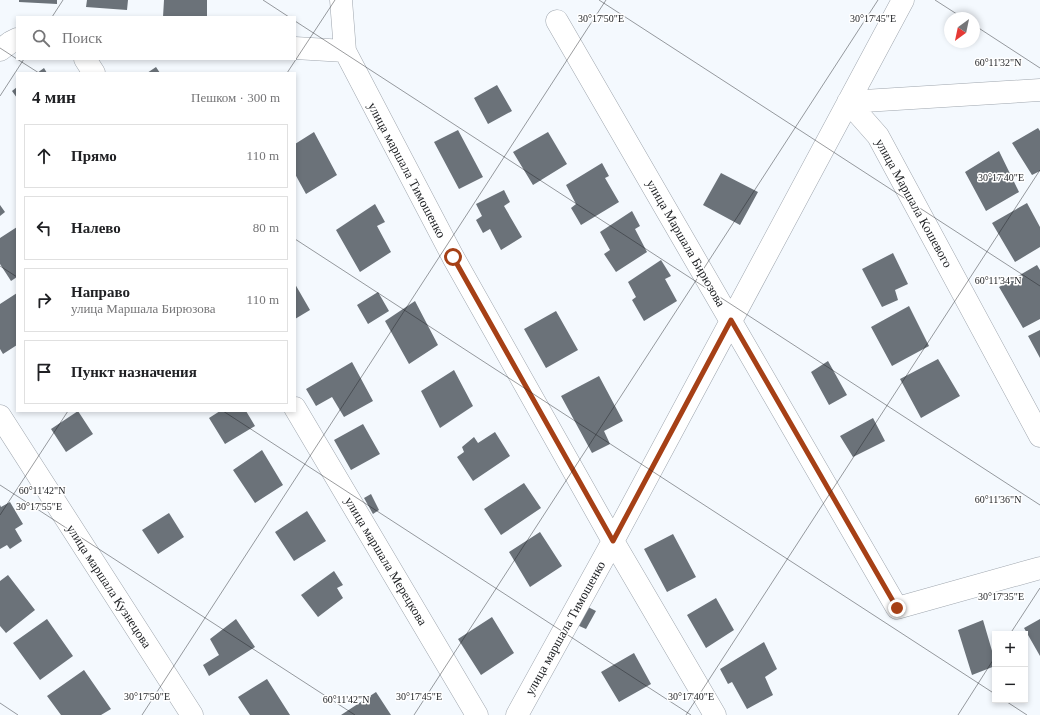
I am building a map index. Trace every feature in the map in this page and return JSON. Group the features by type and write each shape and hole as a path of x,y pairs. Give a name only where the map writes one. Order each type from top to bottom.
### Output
{"street":[{"path":"296,48 345,51 341,0"},
{"path":"613,541 903,0"},
{"name":"улица Маршала Бирюзова","path":"557,21 897,608 1040,568"},
{"path":"0,50 16,40"},
{"name":"улица маршала Тимошенко","path":"345,51 453,257 613,541 715,715"},
{"path":"86,60 93,72"},
{"path":"848,102 1040,90"},
{"name":"улица Маршала Кошевого","path":"848,102 878,136 1040,436"},
{"name":"улица маршала Мерецкова","path":"296,410 477,715"},
{"name":"улица маршала Кузнецова","path":"0,416 192,715"},
{"name":"улица маршала Тимошенко","path":"518,715 613,541"}],"building":[{"path":"19,0 57,0 57,4 19,2"},
{"path":"87,0 128,0 127,10 86,7"},
{"path":"164,0 207,0 207,16 163,16"},
{"path":"156,67 159,72 148,72"},
{"path":"44,68 46,72 38,72"},
{"path":"497,85 512,111 488,124 474,98"},
{"path":"16,88 16,97 12,91"},
{"path":"1038,128 1040,131 1040,171 1032,175 1012,143"},
{"path":"458,130 483,177 459,189 434,142"},
{"path":"314,132 337,175 306,194 296,176 296,143"},
{"path":"548,132 567,164 533,185 513,152"},
{"path":"999,151 1019,192 986,211 965,172"},
{"path":"602,163 609,176 605,178 619,202 581,225 571,208 576,204 566,185"},
{"path":"721,173 758,192 740,225 703,205"},
{"path":"504,190 510,202 504,206 522,237 501,250 490,229 483,233 476,220 482,216 476,204"},
{"path":"1027,203 1040,227 1040,247 1015,262 992,223"},
{"path":"375,204 385,222 377,226 391,252 360,272 336,230"},
{"path":"0,205 5,212 0,216"},
{"path":"632,211 640,226 635,229 647,252 616,272 604,254 610,250 600,232"},
{"path":"16,228 16,278 11,281 0,264 0,238"},
{"path":"893,253 908,284 895,290 898,300 882,307 862,269"},
{"path":"661,260 671,276 665,279 677,301 644,321 632,300 636,297 628,282"},
{"path":"1037,265 1040,270 1040,319 1023,328 999,287"},
{"path":"296,286 310,310 296,318"},
{"path":"378,292 389,311 368,324 357,305"},
{"path":"16,294 16,346 3,354 0,349 0,304"},
{"path":"415,301 438,345 409,364 385,321"},
{"path":"909,306 929,346 892,366 871,327"},
{"path":"556,311 578,350 546,368 524,329"},
{"path":"1040,330 1040,358 1028,336"},
{"path":"938,359 960,396 921,418 900,379"},
{"path":"828,361 847,395 829,405 811,372"},
{"path":"352,362 373,401 344,417 332,397 316,406 306,389"},
{"path":"454,370 473,406 440,428 421,391"},
{"path":"599,376 623,421 604,431 610,444 592,453 561,396"},
{"path":"79,412 93,434 66,452 51,429"},
{"path":"218,412 247,412 255,426 225,444 209,418"},
{"path":"873,418 885,441 853,457 840,436"},
{"path":"363,424 380,454 351,470 334,440"},
{"path":"495,432 510,456 473,481 457,457 464,452 462,447 474,437 478,443"},
{"path":"262,450 283,485 255,503 233,470"},
{"path":"524,483 541,508 501,535 484,509"},
{"path":"371,494 379,510 373,514 364,498"},
{"path":"10,502 23,524 15,529 22,541 10,549 7,545 0,549 0,505 1,507"},
{"path":"307,511 326,541 294,561 275,532"},
{"path":"169,513 184,537 158,554 142,530"},
{"path":"540,532 562,566 530,587 509,552"},
{"path":"673,534 696,577 667,592 644,549"},
{"path":"334,571 343,585 337,588 343,598 318,617 301,595"},
{"path":"8,575 35,610 6,633 0,626 0,581"},
{"path":"716,598 734,630 706,648 687,615"},
{"path":"586,606 596,611 586,629 577,625"},
{"path":"492,617 514,653 481,675 458,639"},
{"path":"47,619 73,656 40,680 13,643"},
{"path":"236,619 255,647 209,676 203,665 219,655 210,639"},
{"path":"1040,619 1040,656 1028,635 1028,631 1026,631 1024,628"},
{"path":"983,620 992,651 992,667 972,675 958,630"},
{"path":"764,642 777,669 765,677 773,695 747,709 732,682 728,684 720,669"},
{"path":"634,653 651,684 619,702 601,672"},
{"path":"84,670 111,709 101,715 61,715 47,696"},
{"path":"267,679 290,715 250,715 238,697"},
{"path":"376,692 391,715 341,715"}],"route":[{"path":"453,257 613,541 731,320 897,608"}]}
